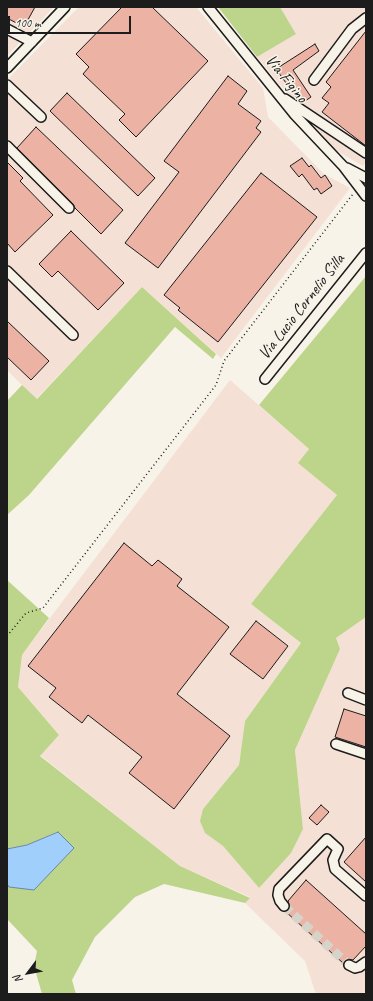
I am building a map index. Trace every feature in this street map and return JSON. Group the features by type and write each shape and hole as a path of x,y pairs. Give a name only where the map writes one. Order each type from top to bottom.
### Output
{"street":[{"path":"7,68 65,7"},
{"name":"Via Figino","path":"208,7 279,96 311,133 344,167 366,196"},
{"path":"314,80 352,29 366,18"},
{"path":"7,29 32,42"},
{"path":"7,85 41,117"},
{"path":"279,96 366,153"},
{"path":"7,146 69,208"},
{"name":"Via Figino","path":"344,167 366,178"},
{"name":"Via Lucio Cornelio Silla","path":"265,380 365,252"},
{"path":"7,271 73,335"},
{"path":"348,693 366,700"},
{"path":"336,744 366,754"},
{"path":"284,906 278,895 279,889 327,839 338,849 333,860 335,869 366,896"},
{"path":"349,965 355,968 366,962"}],"path":[{"path":"7,636 26,613 43,608 216,385 224,361 360,187"}],"shaded area":[{"path":"7,7 54,7 7,56"},
{"path":"79,7 196,7 263,88 268,117 324,174 350,188 221,358 142,287 36,399 7,370 7,80"},
{"path":"280,7 366,7 366,162 363,166 332,148 257,57 296,34"},
{"path":"230,380 309,449 299,463 337,495 251,604 301,643 245,721 239,765 203,809 205,833 223,846 259,888 303,829 295,750 340,649 336,638 366,617 366,991 363,994 316,994 305,961 245,903 250,897 180,866 40,755 59,735 18,687 22,655"}],"green space":[{"path":"218,7 280,7 296,34 257,57"},
{"path":"366,276 366,617 336,638 340,649 295,750 303,829 291,853 259,888 223,846 205,833 200,821 203,809 239,765 245,721 301,643 251,604 337,495 298,463 309,449 259,405"},
{"path":"142,287 216,354 213,359 175,327 29,495 7,515 7,401 22,385 37,399"},
{"path":"7,580 49,618 22,655 18,687 59,735 40,756 180,866 250,898 245,903 164,884 135,897 95,937 72,980 76,994 42,994 34,966 37,951 7,919 7,884 9,887 57,832 27,845 7,849"}],"water":[{"path":"58,832 74,848 34,890 9,887 7,884 7,849 27,845"}],"building":[{"path":"7,7 35,7 24,27 7,18"},
{"path":"122,7 152,7 208,61 136,137 119,120 125,114 83,74 89,67 76,54"},
{"path":"366,31 366,146 322,112 329,103 322,98 331,87 326,82"},
{"path":"315,44 319,51 293,70 311,97 302,103 276,69"},
{"path":"228,76 247,91 238,104 261,121 256,128 261,132 158,268 125,243 179,172 164,161"},
{"path":"67,93 155,178 138,196 50,111"},
{"path":"36,127 123,210 101,234 17,148"},
{"path":"302,158 309,167 311,165 321,178 325,175 332,186 321,194 317,188 314,190 302,174 299,177 290,166"},
{"path":"7,162 23,178 20,181 53,215 15,252 7,243"},
{"path":"261,173 317,217 218,342 178,310 180,308 164,295"},
{"path":"71,231 124,283 98,310 58,271 52,277 39,264"},
{"path":"7,321 49,361 31,380 7,357"},
{"path":"124,543 152,566 158,560 182,579 177,586 229,627 177,694 230,736 174,809 129,773 142,757 88,715 82,723 49,697 56,688 28,666"},
{"path":"256,621 288,646 263,679 230,654"},
{"path":"344,709 366,716 366,747 335,737"},
{"path":"321,805 329,812 317,825 309,818"},
{"path":"366,837 366,882 344,862"},
{"path":"306,880 366,934 366,946 353,960 348,959 343,963 286,912 290,908 288,901"}],"tunnel":[{"path":"284,906 349,965"}]}
